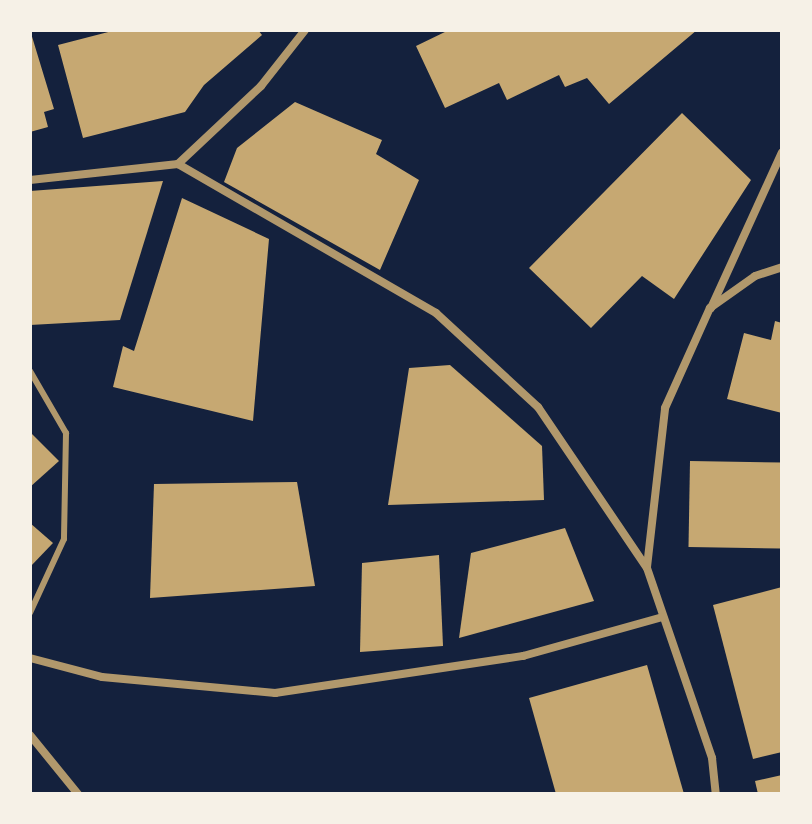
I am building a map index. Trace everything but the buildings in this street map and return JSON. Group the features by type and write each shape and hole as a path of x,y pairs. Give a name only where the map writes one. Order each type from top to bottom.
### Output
{"street":[{"path":"178,164 261,86 305,30"},
{"path":"647,568 665,408 782,152"},
{"path":"30,180 178,164 436,313 538,407 647,568 712,758 716,794"},
{"path":"710,308 755,276 782,267"},
{"path":"30,658 102,677 275,693 523,656 663,617"},
{"path":"30,735 78,794"}],"lane":[{"path":"30,371 66,433 64,539 30,613"}]}
